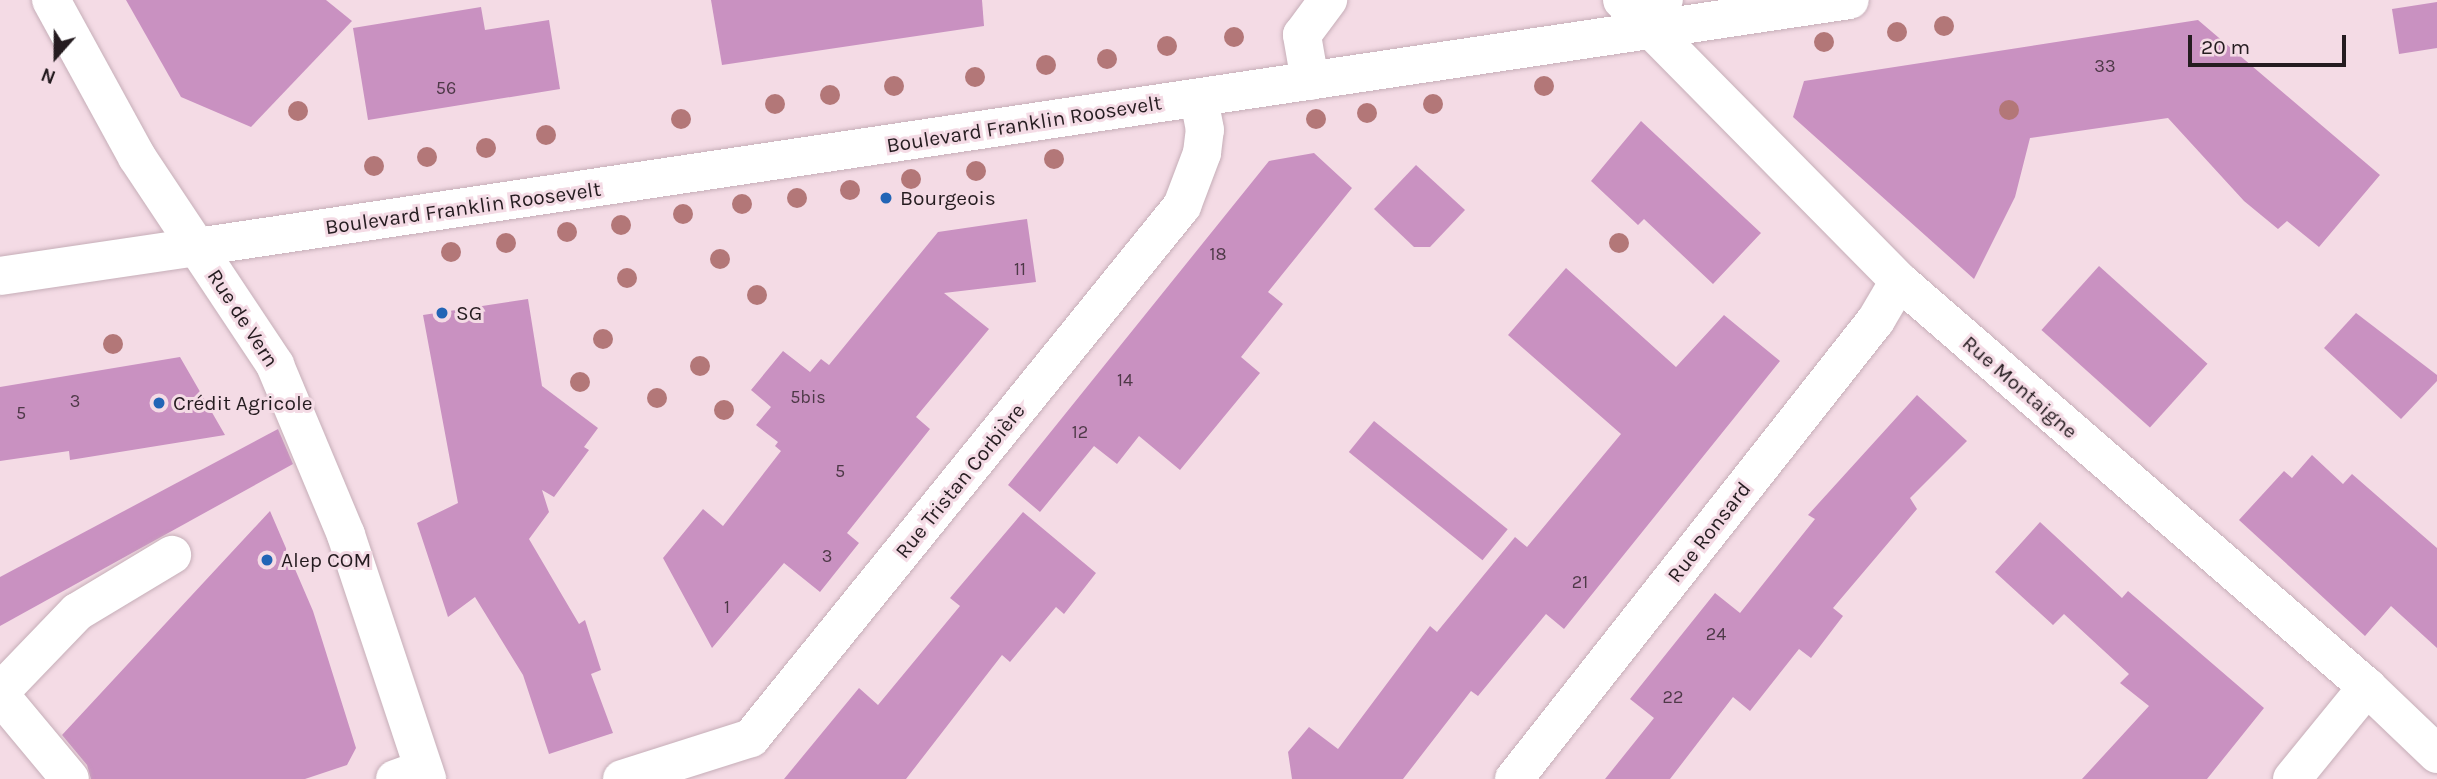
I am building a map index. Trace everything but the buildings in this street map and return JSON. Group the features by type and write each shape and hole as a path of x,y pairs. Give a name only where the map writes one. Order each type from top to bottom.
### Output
{"street":[{"name":"Rue de Vern","path":"51,0 120,128 256,332 296,409 346,535 415,775"},
{"path":"1310,81 1302,35 1328,0"},
{"name":"Rue Montaigne","path":"1622,0 1657,15 1899,281 2367,687 2437,754"},
{"name":"Boulevard Franklin Roosevelt","path":"0,276 1310,81 1657,15 1850,0"},
{"name":"Rue Tristan Corbière","path":"622,779 751,738 1182,206 1202,153 1205,130 1199,98"},
{"name":"Rue Ronsard","path":"1514,779 1876,320 1899,281"},
{"path":"70,779 0,693 77,612 172,555"},
{"path":"2292,779 2367,687"}],"place":[{"name":"Bourgeois","path":"886,198"},
{"name":"SG","path":"442,313"},
{"name":"Crédit Agricole","path":"159,403"},
{"name":"Alep COM","path":"267,560"}]}
